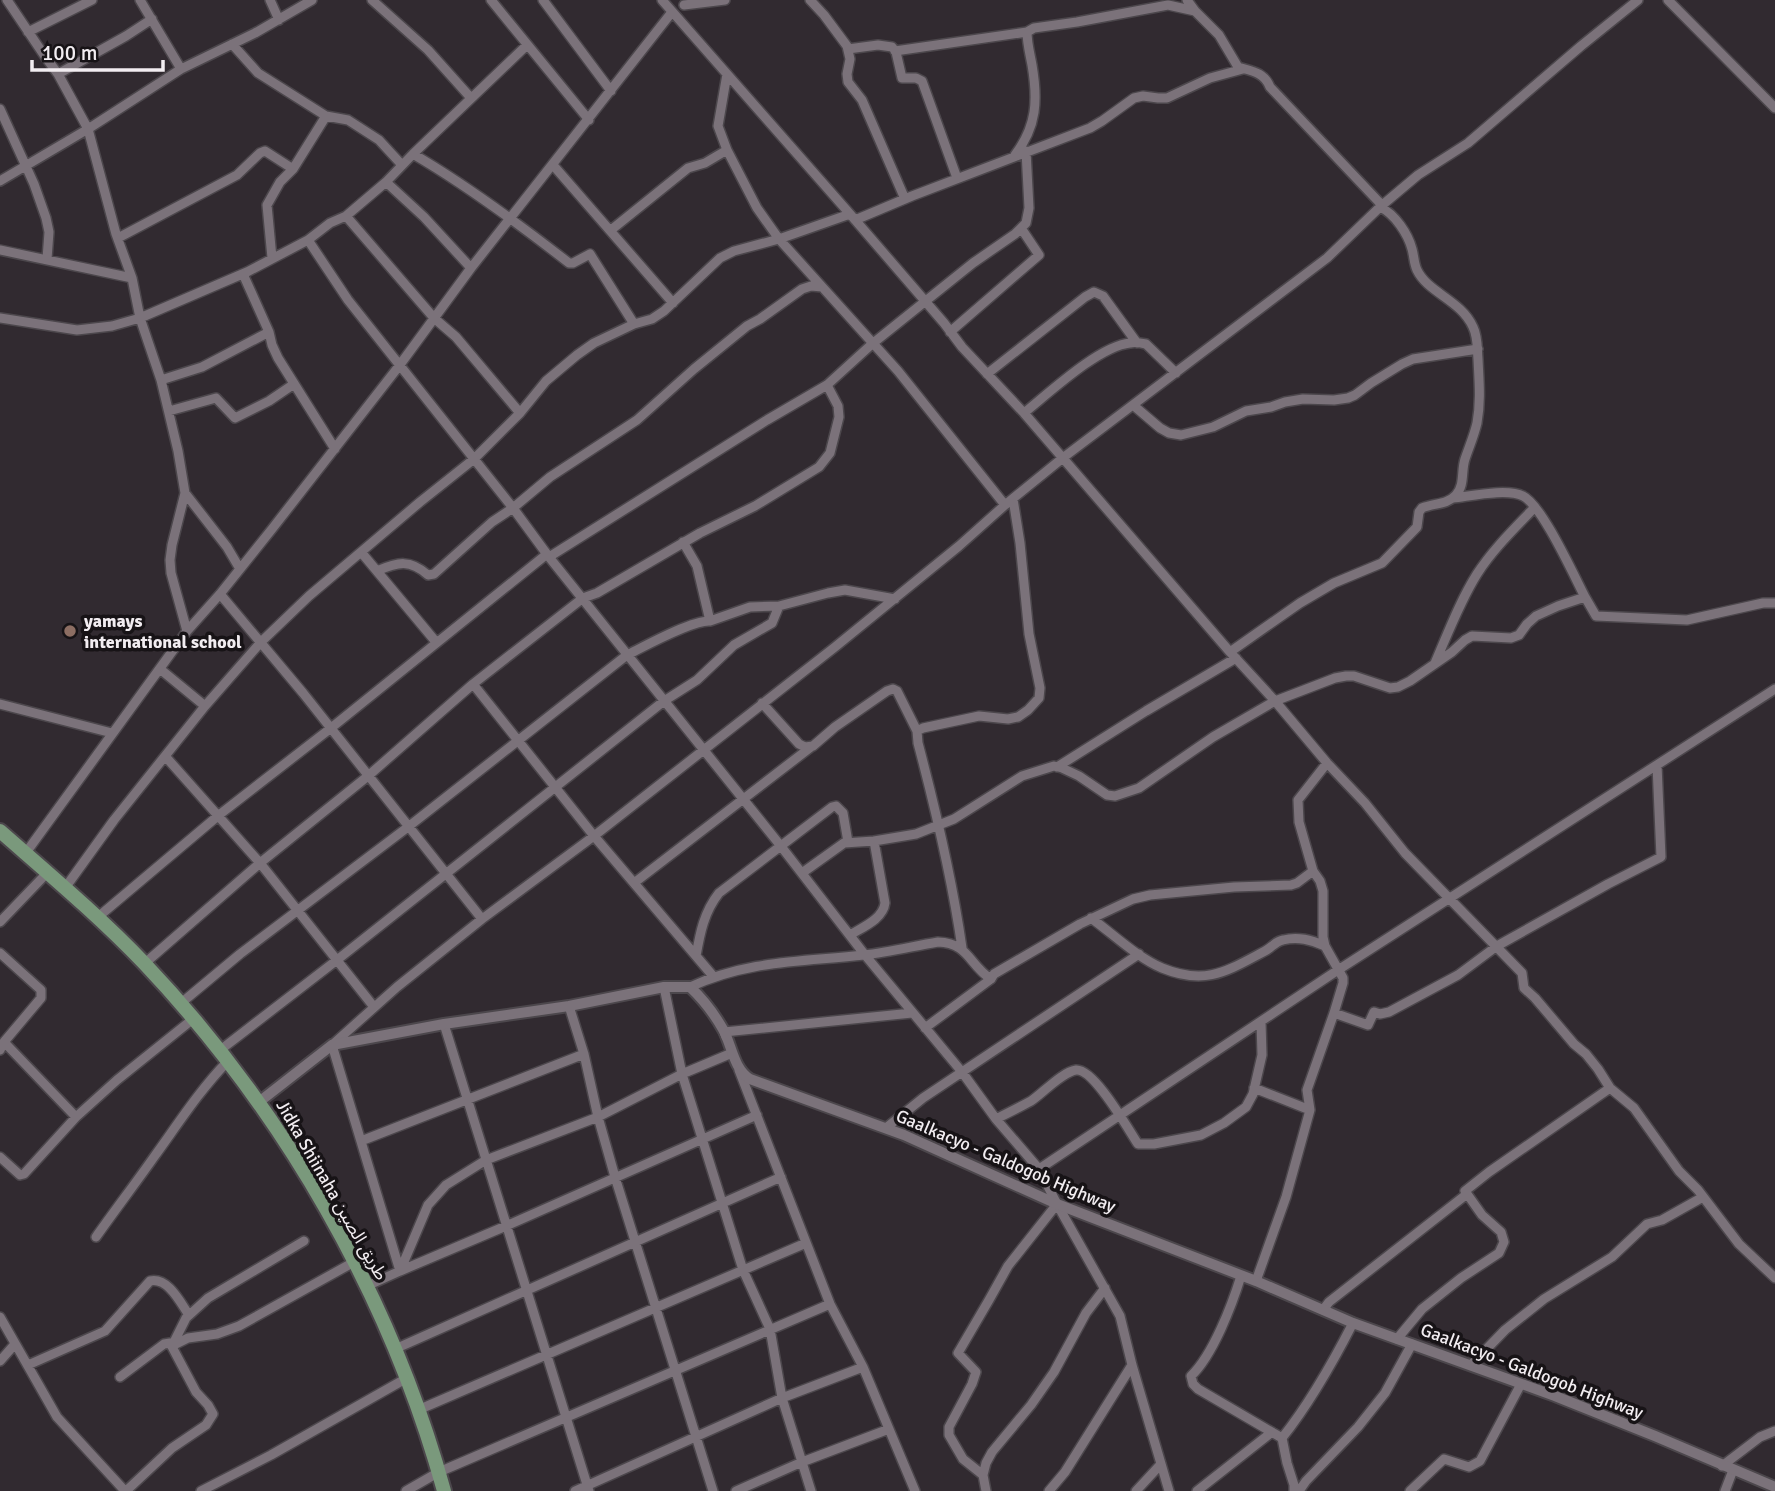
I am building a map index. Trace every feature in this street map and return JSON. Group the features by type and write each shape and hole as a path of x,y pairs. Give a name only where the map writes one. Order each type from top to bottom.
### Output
{"main road":[{"name":"Jidka Shiinaha طريق الصين","path":"0,831 98,917 144,964 193,1019 259,1102 314,1190 367,1286 407,1378 444,1491"}],"street":[{"path":"7,0 58,74 88,129 132,278 169,411 185,493 170,560 187,631"},
{"path":"28,32 92,0"},
{"path":"140,0 181,69"},
{"path":"270,0 279,20"},
{"path":"0,181 181,69 279,20 312,0"},
{"path":"372,0 428,50 471,98"},
{"path":"491,0 589,120"},
{"path":"542,0 611,92"},
{"path":"662,0 950,332 1064,457 1327,763 1366,803 1405,853 1522,972 1524,988 1586,1054 1609,1088 1634,1108 1679,1171 1739,1244 1775,1278"},
{"path":"25,854 187,631 220,594 335,449 471,268 674,14 685,2 725,0"},
{"path":"810,0 848,49 848,82 862,100 905,198"},
{"path":"1187,0 1220,35 1238,67 1254,71 1267,80 1270,87 1381,204 1380,207"},
{"path":"259,1102 332,1045 482,919 594,836 895,598 1064,457 1327,258 1418,175 1468,143 1638,0"},
{"path":"1668,0 1775,108"},
{"path":"895,51 1027,32 1034,28 1168,5 1195,11"},
{"path":"58,74 152,19"},
{"path":"1014,156 1025,141 1034,117 1035,91 1027,32"},
{"path":"232,44 258,73 326,116 348,120 379,141 402,165"},
{"path":"0,318 78,330 112,326 141,318 243,274 308,240 330,223 346,216 386,182 527,45"},
{"path":"848,49 887,45 892,47 902,78 922,81 957,178"},
{"path":"65,888 114,820 205,706 261,642 309,596 474,459 520,413 546,381 594,343 634,324 652,319 673,303 703,272 734,251 853,217 1090,128 1134,98 1167,98 1210,78 1243,69"},
{"path":"727,74 718,126 727,150 757,208 779,239 898,371 1009,502 1020,543 1029,634 1040,688 1039,698 1028,710 1008,719 979,716 917,731"},
{"path":"0,109 34,184 47,225 47,259"},
{"path":"272,258 267,205 326,116"},
{"path":"611,230 688,169 727,150"},
{"path":"118,238 237,175 265,151 293,169"},
{"path":"98,917 219,815 548,556 827,385 872,344 973,263 1015,234 1026,223 1029,208 1026,151"},
{"path":"413,154 449,175 511,218 569,263 590,254 634,324"},
{"path":"553,164 673,303"},
{"path":"386,182 424,217 471,268"},
{"path":"1057,767 1233,655 1300,603 1334,583 1382,563 1417,527 1422,508 1442,503 1455,496 1462,487 1465,458 1477,423 1481,392 1476,337 1468,318 1459,307 1418,272 1408,239 1387,210 1380,207"},
{"path":"346,216 434,318 456,337 520,413"},
{"path":"950,332 1039,256 1021,228"},
{"path":"308,240 348,300 548,556 1039,1169 1120,1315 1132,1366 1169,1491"},
{"path":"0,250 132,278"},
{"path":"243,274 278,358 335,449"},
{"path":"377,571 406,563 415,565 429,575 434,574 492,522 550,477 636,420 747,326 802,289 822,287"},
{"path":"987,374 1094,292 1102,296 1137,343"},
{"path":"161,380 202,367 269,332"},
{"path":"1024,413 1075,371 1109,349 1130,342 1146,344 1176,373"},
{"path":"1133,405 1160,428 1181,435 1213,427 1246,411 1285,402 1348,398 1413,359 1478,349"},
{"path":"169,411 216,398 235,418 269,401 294,384"},
{"path":"144,964 473,684 583,598 597,593 684,542 755,506 801,479 826,460 839,416 838,406 827,385"},
{"path":"1451,498 1503,492 1524,496 1542,514 1596,616 1688,620 1763,603 1775,603"},
{"path":"185,493 228,547 240,569"},
{"path":"1434,664 1477,574 1535,507"},
{"path":"684,542 697,566 710,621"},
{"path":"361,552 436,642"},
{"path":"180,1004 240,954 408,827 627,655 703,621 750,607 779,606 845,590 895,598"},
{"path":"220,594 482,919"},
{"path":"802,873 848,842 858,843 916,834 970,810 1022,776 1054,766 1079,776 1107,795 1115,796 1139,788 1213,737 1275,701 1346,676 1354,676 1390,688 1398,687 1472,636 1511,638 1519,635 1536,616 1585,597"},
{"path":"96,1237 152,1161 223,1056 445,873 664,701 697,680 734,645 772,623 779,606"},
{"path":"160,669 205,706"},
{"path":"473,684 594,836 713,976"},
{"path":"634,883 856,712 893,689 897,691 917,731 940,825 962,948"},
{"path":"1039,1169 1338,970 1775,689"},
{"path":"762,703 799,744 805,747 813,746"},
{"path":"0,704 112,733"},
{"path":"165,756 260,863 374,1007"},
{"path":"1256,1281 1286,1197 1310,1110 1307,1090 1343,983 1343,978 1325,946 1323,891 1313,871 1299,822 1298,800 1327,763"},
{"path":"1334,1013 1368,1025 1374,1012 1389,1012 1436,988 1497,946 1661,857 1657,765"},
{"path":"696,956 705,917 719,893 832,807 836,806 843,813 848,842"},
{"path":"850,935 875,919 884,909 874,841"},
{"path":"925,1028 994,974 1091,918 1133,899 1234,887 1291,884 1297,883 1313,871"},
{"path":"0,922 47,873"},
{"path":"1091,918 1162,968 1189,975 1214,976 1235,968 1280,940 1310,940 1325,946"},
{"path":"332,1045 444,1024 569,1006 664,987 690,987 713,976 743,968 865,955 939,942 948,942 962,948 991,979"},
{"path":"0,953 41,990 42,994 2,1046 76,1117"},
{"path":"886,1128 923,1098 1139,954"},
{"path":"664,987 682,1074 743,1270 770,1329 782,1398 811,1491"},
{"name":"Gaalkacyo - Galdogob Highway","path":"690,987 703,999 724,1032 743,1074 750,1079 886,1128 1057,1204 1256,1281 1353,1323 1655,1436 1775,1487"},
{"path":"569,1006 615,1177 713,1491"},
{"path":"912,1013 724,1032 830,1304 863,1367 914,1491"},
{"path":"0,1157 20,1175 24,1174 76,1117 193,1019"},
{"path":"996,1118 1031,1100 1068,1073 1077,1070 1084,1071 1093,1078 1138,1144 1154,1144 1201,1135 1246,1107 1262,1055 1261,1022"},
{"path":"444,1024 588,1488"},
{"path":"332,1045 400,1270"},
{"path":"400,1270 428,1205 446,1185 486,1160 598,1117 682,1074 732,1053"},
{"path":"361,1141 584,1054"},
{"path":"1254,1088 1310,1110"},
{"path":"1397,1339 1422,1309 1461,1278 1499,1253 1504,1242 1501,1232 1482,1215 1465,1191 1609,1088"},
{"path":"367,1286 757,1115"},
{"path":"395,1349 781,1177"},
{"path":"1323,1310 1329,1302 1467,1194"},
{"path":"1471,1365 1505,1329 1544,1299 1612,1257 1647,1224 1662,1220 1703,1197"},
{"path":"983,1475 963,1459 949,1435 949,1427 976,1373 958,1353 1008,1266 1057,1204"},
{"path":"172,1346 189,1315 208,1298 304,1241"},
{"path":"418,1410 806,1243"},
{"path":"172,1346 188,1338 217,1334 239,1326 354,1262"},
{"path":"1241,1276 1232,1305 1201,1367 1191,1377 1198,1389 1282,1438 1297,1491 1358,1427 1385,1393 1412,1344"},
{"path":"28,1365 105,1331 150,1281 156,1279 169,1287 189,1315"},
{"path":"985,1491 983,1475 992,1452 1031,1405 1054,1371 1086,1313 1105,1288"},
{"path":"406,1491 439,1472 830,1304"},
{"path":"0,1317 57,1417 126,1491 172,1448 206,1425 213,1414 196,1392 170,1343 164,1344 120,1377"},
{"path":"1282,1438 1304,1410 1353,1323"},
{"path":"0,1361 16,1344"},
{"path":"1049,1491 1065,1472 1132,1366"},
{"path":"575,1491 588,1488 782,1398 863,1367"},
{"path":"201,1491 271,1455 407,1378"},
{"path":"1410,1491 1444,1460 1469,1467 1480,1461 1521,1384"},
{"path":"736,1491 889,1429"},
{"path":"1725,1491 1727,1468 1760,1437 1775,1431"},
{"path":"1198,1491 1272,1432"},
{"path":"1136,1491 1161,1464"}],"place":[{"name":"yamays international school","path":"70,631"}]}
